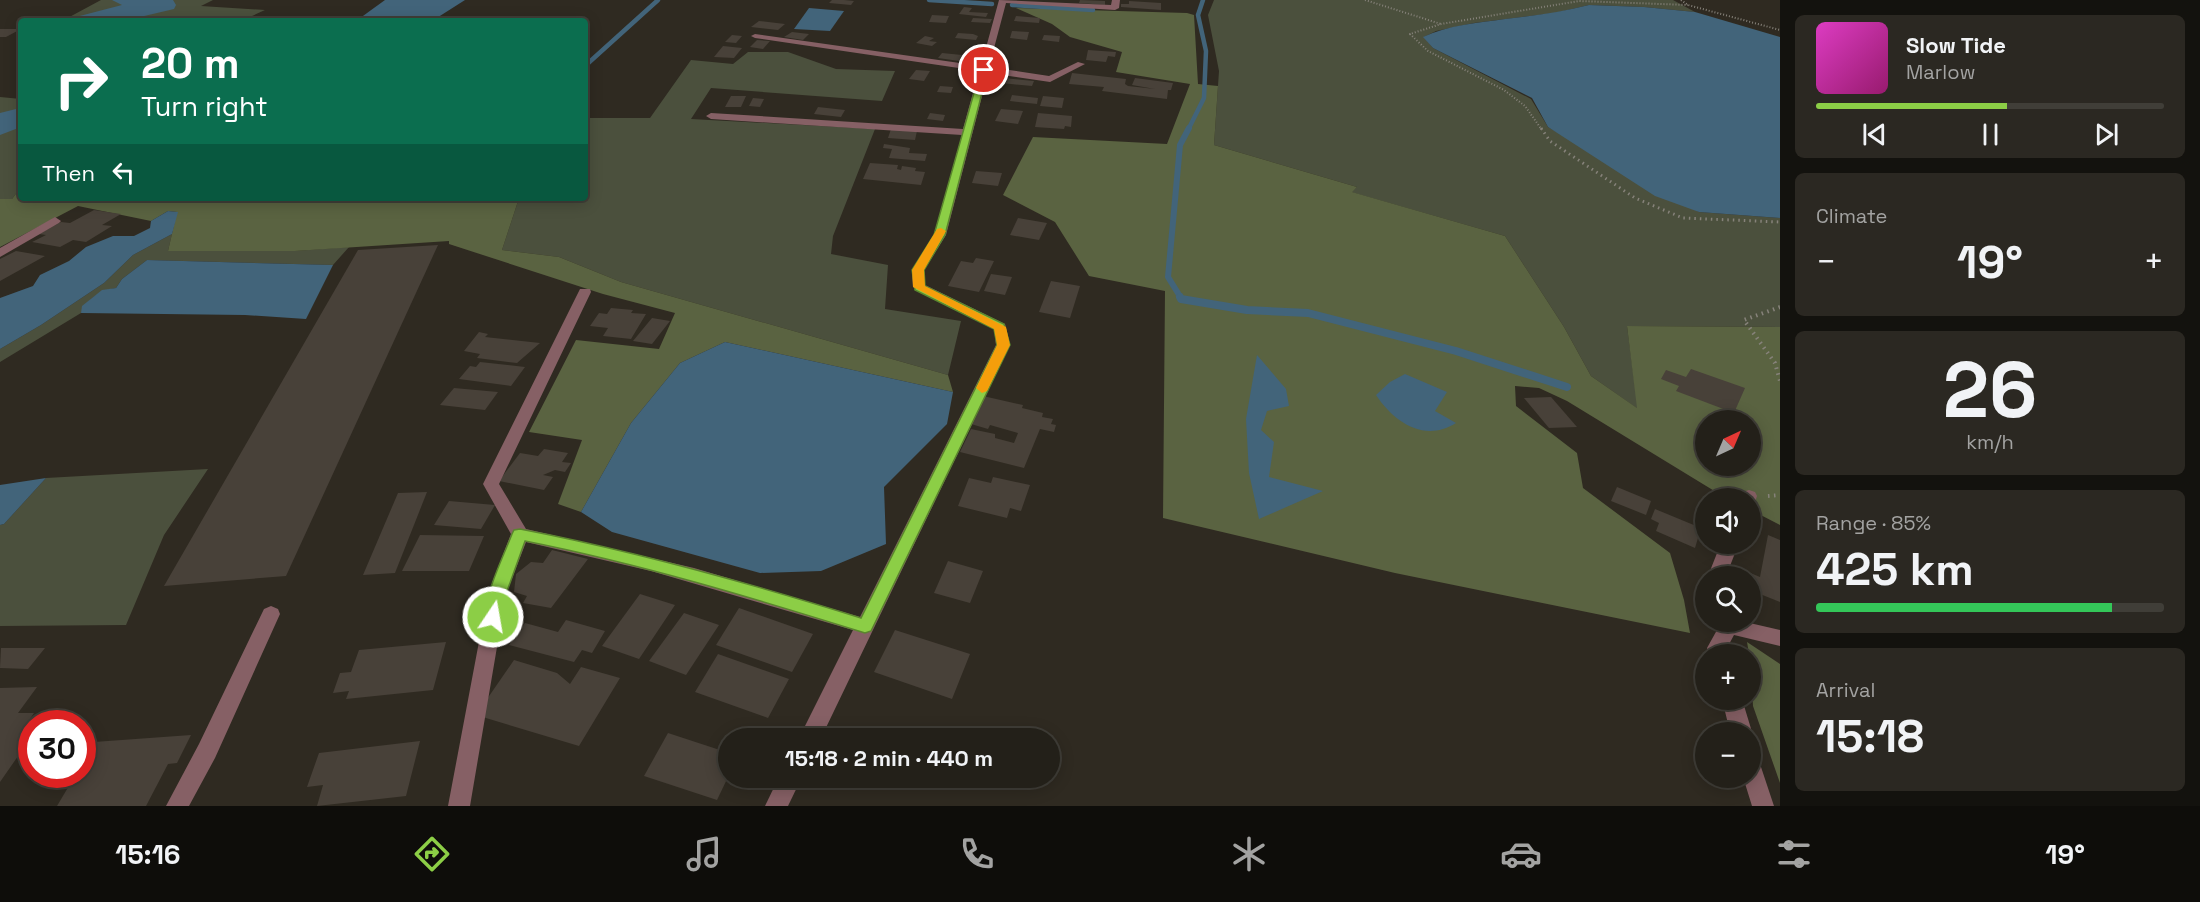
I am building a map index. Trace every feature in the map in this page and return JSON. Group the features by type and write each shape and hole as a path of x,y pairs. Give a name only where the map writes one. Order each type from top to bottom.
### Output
{"street":[{"path":"815,728 1003,345 1000,327 919,287 918,270 940,235 1003,1 1115,8 1116,0"},
{"path":"755,36 1050,79 1081,64"},
{"path":"711,116 968,132"},
{"path":"0,253 55,221"},
{"path":"585,292 490,484 520,534 570,544 751,591 865,626"},
{"path":"459,806 497,594 520,534"},
{"path":"177,806 207,751 271,614"},
{"path":"1758,632 1780,638"},
{"path":"776,806 785,788"},
{"path":"1757,788 1762,806"}],"path":[{"path":"1365,0 1441,24"},
{"path":"1681,0 1688,5"},
{"path":"1780,30 1688,5 1578,1 1441,24 1410,34 1428,51 1504,90 1525,106 1550,141 1635,198 1683,218 1780,222"},
{"path":"1780,307 1744,320 1775,363 1780,381"}],"green space":[{"path":"101,0 213,0 201,6 265,10 248,18 68,18"},
{"path":"1214,0 1673,0 1695,12 1589,5 1555,13 1474,23 1436,31 1424,37 1433,48 1531,99 1548,127 1699,212 1780,218 1780,327 1627,326 1638,409 1591,376 1564,327 1505,236 1351,192 1357,187 1214,145 1219,71 1208,15"},
{"path":"1016,8 1194,15 1198,84 1218,86 1214,145 1357,187 1352,192 1505,236 1564,327 1591,376 1637,408 1627,326 1780,327 1780,525 1761,515 1761,488 1709,488 1567,401 1539,388 1515,386 1516,406 1577,453 1583,488 1670,553 1684,600 1690,633 1395,573 1163,518 1165,291 1089,276 1055,222 1003,195 1033,137 1167,144 1190,84 1116,72 1122,52 1070,37 1052,24"},
{"path":"748,52 788,52 836,69 895,71 882,101 711,88 691,119 875,129 833,236 831,254 888,265 885,309 961,321 948,375 621,282 559,257 502,250 518,201 588,201 588,118 650,118 691,60 733,64"},
{"path":"0,97 18,99 18,191 12,199 0,199"},
{"path":"18,191 18,201 518,201 502,250 559,257 621,282 948,375 953,392 725,342 680,363 631,423 581,512 558,504 582,440 529,432 576,340 659,349 675,313 603,294 449,244 449,241 295,251 168,251 177,212 168,211 151,221 78,206 0,247 0,199 12,199"},
{"path":"172,234 168,251 295,251 349,247 333,265 147,260 122,279 116,288 95,296 81,313 0,362 0,349 104,283 133,255"},
{"path":"208,469 164,535 126,625 0,626 0,525 4,524 46,478"},
{"path":"1761,651 1780,664 1780,783 1761,729 1761,722 1759,722 1754,710 1761,710"}],"water":[{"path":"112,0 173,0 176,5 174,9 136,18 72,18 122,5"},
{"path":"385,0 465,0 437,18 360,18"},
{"path":"1589,5 1695,12 1780,37 1780,218 1699,212 1655,196 1548,127 1532,98 1433,48 1423,37 1463,25"},
{"path":"809,8 844,11 830,31 794,29"},
{"path":"18,107 18,128 0,135 0,113"},
{"path":"168,211 178,212 172,234 133,255 104,283 0,349 0,298 33,286 40,275 69,261 86,247 113,236 134,236 150,228 151,221"},
{"path":"147,260 333,265 306,319 245,315 81,313 82,306 102,290 116,288 122,279"},
{"path":"725,342 953,392 947,424 884,487 886,544 821,571 760,573 612,532 581,512 631,423 680,363"},
{"path":"1257,355 1286,389 1289,406 1267,411 1261,430 1274,442 1269,477 1323,491 1259,519 1249,473 1246,419"},
{"path":"1405,374 1447,392 1435,411 1456,423 1444,429 1421,430 1411,427 1392,414 1376,395 1390,382"},
{"path":"46,478 4,524 0,525 0,485"}],"building":[{"path":"832,0 854,1 851,5 829,3"},
{"path":"1080,0 1105,1 1105,5 1079,3"},
{"path":"1129,1 1161,3 1161,10 1121,7 1121,4 1129,4"},
{"path":"964,7 972,8 969,12 988,13 986,17 959,14"},
{"path":"932,15 949,16 946,23 929,22"},
{"path":"1016,16 1040,18 1039,23 1014,21"},
{"path":"973,18 992,19 990,23 971,22"},
{"path":"759,21 785,24 778,30 751,27"},
{"path":"0,29 18,29 6,37 0,37"},
{"path":"1012,31 1029,32 1027,40 1010,38"},
{"path":"792,32 809,34 803,40 784,37"},
{"path":"958,33 978,36 976,40 955,38"},
{"path":"732,35 742,36 736,43 725,42"},
{"path":"1044,35 1060,36 1059,42 1042,40"},
{"path":"925,36 934,38 929,41 937,42 932,46 916,43"},
{"path":"757,40 770,41 763,49 750,47"},
{"path":"723,46 742,48 734,58 714,57"},
{"path":"1088,50 1116,52 1115,57 1108,56 1106,62 1086,60"},
{"path":"942,53 962,55 959,61 938,58"},
{"path":"916,70 930,71 924,81 909,79"},
{"path":"1072,73 1126,79 1125,84 1128,86 1155,89 1132,85 1135,78 1173,83 1171,90 1168,90 1167,99 1102,91 1104,87 1069,84"},
{"path":"1004,78 1034,81 1032,86 1001,83"},
{"path":"940,86 953,87 951,93 937,92"},
{"path":"1012,95 1038,98 1037,104 1010,101"},
{"path":"731,96 746,96 741,107 725,107"},
{"path":"1043,96 1064,98 1062,108 1040,106"},
{"path":"753,98 764,99 760,107 749,106"},
{"path":"818,107 845,110 841,117 814,114"},
{"path":"1001,109 1023,111 1018,124 995,121"},
{"path":"930,113 945,115 943,121 927,119"},
{"path":"1038,113 1072,116 1071,127 1065,126 1064,129 1035,127"},
{"path":"891,129 917,131 915,140 888,138"},
{"path":"884,144 910,148 909,153 927,154 925,161 889,158 892,149 883,148"},
{"path":"870,163 898,165 897,169 901,170 902,166 925,172 921,185 863,179"},
{"path":"976,171 1002,173 998,186 972,183"},
{"path":"94,210 121,214 102,225 112,226 86,242 73,240 60,247 32,242 46,235 39,234 61,222 70,223"},
{"path":"1018,218 1047,223 1039,240 1010,235"},
{"path":"438,245 286,576 164,586 358,250"},
{"path":"16,251 45,256 0,281 0,259"},
{"path":"976,258 994,261 979,292 948,286 961,261 973,263"},
{"path":"991,274 1012,277 1005,295 984,291"},
{"path":"1051,281 1080,286 1070,318 1039,312"},
{"path":"611,308 646,314 631,339 603,336 608,328 590,326 599,313 607,314"},
{"path":"652,318 670,321 652,344 633,341"},
{"path":"479,332 488,334 485,337 540,343 517,363 477,358 480,354 464,351"},
{"path":"480,362 525,367 511,386 459,379 470,366 476,367"},
{"path":"1691,369 1745,388 1735,410 1726,410 1676,391 1679,386 1661,379 1666,370 1686,377"},
{"path":"454,388 498,392 485,410 440,405"},
{"path":"983,396 1023,405 1022,408 1043,413 1042,417 1053,419 1051,424 1056,425 1054,432 1040,429 1024,468 960,452 971,429 995,434 995,438 1014,443 1018,433 990,425 988,429 971,424"},
{"path":"1551,397 1577,427 1549,428 1524,398"},
{"path":"544,449 568,453 562,462 571,463 565,472 555,470 543,475 553,477 544,490 499,481 520,453 538,456"},
{"path":"993,477 1030,485 1021,511 1010,508 1007,518 958,506 969,478 991,483"},
{"path":"1617,487 1651,501 1646,515 1611,501"},
{"path":"427,492 395,573 363,575 398,493"},
{"path":"449,501 495,505 481,529 434,525"},
{"path":"1655,509 1695,526 1695,548 1656,531 1659,523 1651,519"},
{"path":"420,535 484,536 469,571 402,571"},
{"path":"1768,535 1780,540 1780,602 1761,594 1761,572"},
{"path":"552,550 588,559 551,608 523,603 527,596 514,592 516,574 531,562 543,563"},
{"path":"948,561 983,571 970,603 934,593"},
{"path":"640,594 675,605 639,659 602,646"},
{"path":"739,608 813,634 792,672 716,645"},
{"path":"684,613 719,625 686,675 649,661"},
{"path":"566,620 605,631 592,653 582,650 574,662 509,645 525,623 558,632"},
{"path":"895,630 970,654 952,699 874,672"},
{"path":"446,642 433,690 346,699 349,691 333,693 340,673 351,672 359,650"},
{"path":"1,648 45,648 28,669 0,668"},
{"path":"718,654 789,679 768,718 695,692"},
{"path":"514,660 557,673 570,684 581,667 620,678 579,746 476,715"},
{"path":"37,687 18,710 18,756 0,782 0,688"},
{"path":"668,733 718,749 718,788 723,788 717,800 644,776"},
{"path":"191,735 177,763 168,764 146,806 57,806 68,788 96,788 96,742"},
{"path":"420,741 406,796 317,806 323,785 307,787 319,753"}],"waterway":[{"path":"588,63 658,0"},
{"path":"929,0 992,4"},
{"path":"1189,128 1204,98 1206,51 1198,15 1203,0"},
{"path":"1012,5 1093,10"},
{"path":"1181,298 1168,277 1180,145 1189,128"},
{"path":"1180,297 1247,310 1308,313 1456,351 1567,387"}],"slow traffic":[{"path":"941,231 918,270 919,287 1000,327 1003,345 982,388"}],"route":[{"path":"493,617 497,594 520,534 570,544 751,591 865,626 1003,345 1000,327 919,287 918,270 940,235 984,70"}]}
